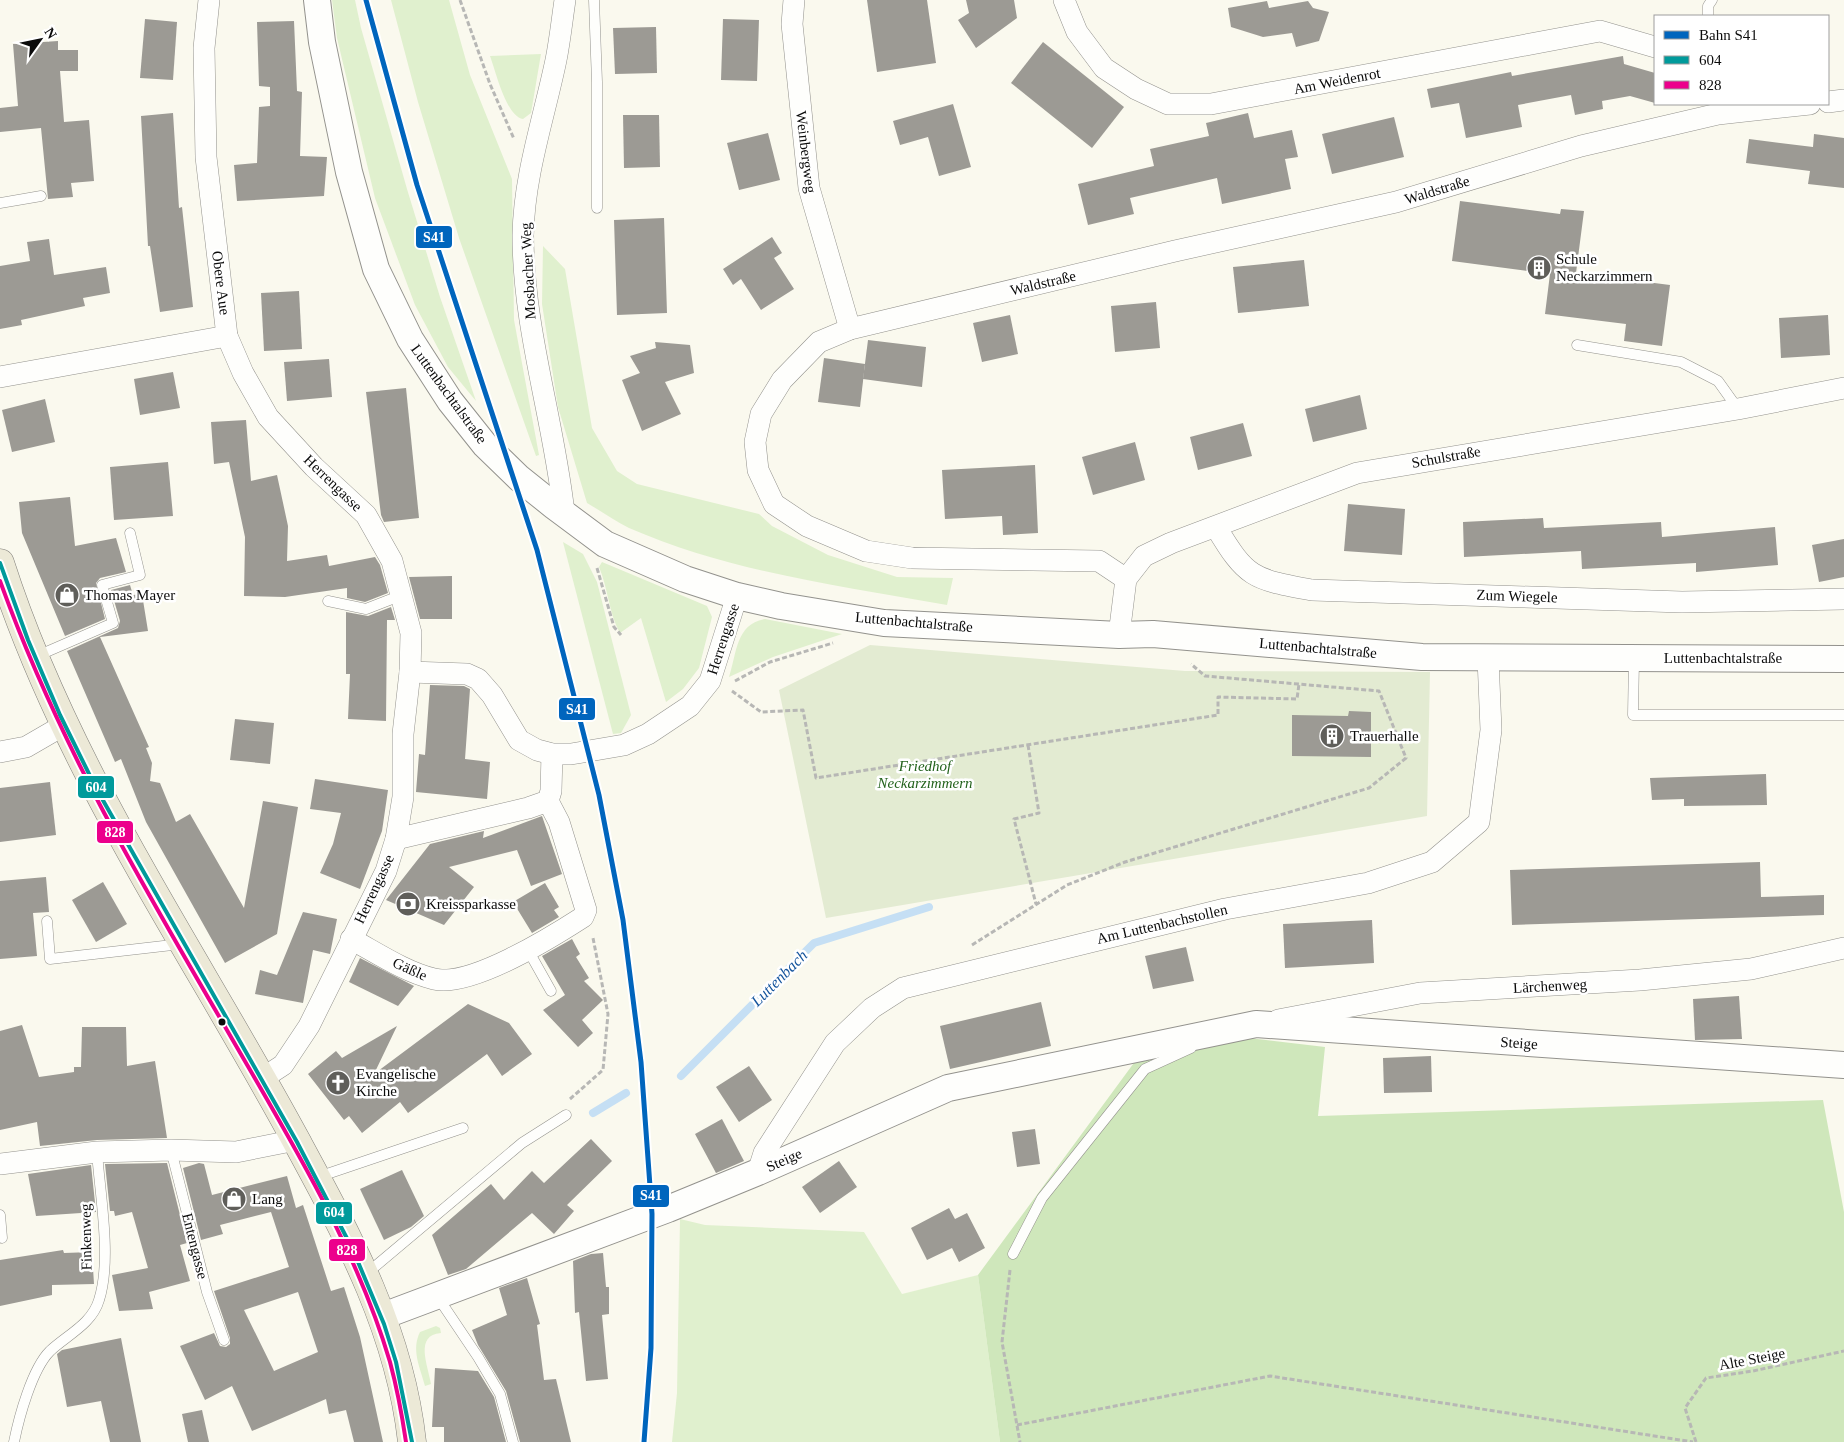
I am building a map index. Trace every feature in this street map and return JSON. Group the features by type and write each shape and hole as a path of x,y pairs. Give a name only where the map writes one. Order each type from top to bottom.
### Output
{"main road":[{"path":"0,564 34,658 64,725 132,858 264,1078 365,1274 383,1316 398,1362 412,1442"}],"street":[{"name":"Obere Aue","path":"0,376 227,336 206,156 204,48 209,0"},
{"name":"Luttenbachtalstraße","path":"316,0 322,42 349,172 376,269 410,340 450,401 485,444 519,478 605,544 686,579 737,596 780,606 884,623 1119,635 1153,634 1422,657 1844,659"},
{"name":"Mosbacher Weg","path":"559,510 560,481 527,307 523,234 532,154 556,60 565,0"},
{"name":"Weinbergweg","path":"794,0 792,24 809,188 850,329"},
{"name":"Am Weidenrot","path":"1064,0 1077,32 1104,68 1136,89 1168,104 1211,104 1600,31 1654,47"},
{"path":"1829,102 1844,100"},
{"name":"Waldstraße","path":"1126,579 1099,561 912,558 866,551 807,526 774,504 758,470 754,442 761,414 782,380 819,342 850,329 1175,251 1396,202 1716,107 1779,105"},
{"name":"Herrengasse","path":"227,336 243,373 268,417 314,467 366,515 392,561 411,633 410,672 403,734 403,797 396,839 386,871 309,1026 283,1065 264,1078"},
{"name":"Schulstraße","path":"1126,579 1144,556 1357,473 1738,409 1844,388"},
{"name":"Zum Wiegele","path":"1216,527 1244,569 1266,581 1312,590 1682,602 1844,599"},
{"path":"1119,635 1126,579"},
{"name":"Herrengasse","path":"562,754 624,745 648,734 690,706 717,684 737,596"},
{"name":"Am Luttenbachstollen","path":"758,1172 764,1153 835,1043 872,1008 903,988 1225,909 1368,883 1432,862 1479,822 1491,730 1488,658"},
{"path":"410,672 466,674 478,679 492,695 520,740 537,750 562,754 548,801 558,822 586,910 583,917"},
{"path":"0,752 26,747 64,725"},
{"path":"396,839 528,808 548,801"},
{"name":"Gäßle","path":"351,939 417,974 436,980 463,979 528,950 583,917"},
{"name":"Lärchenweg","path":"1256,1024 1420,993 1640,980 1714,973 1751,969 1844,948"},
{"name":"Steige","path":"383,1316 758,1172 948,1088 1194,1035 1256,1024 1844,1065"},
{"path":"0,1164 97,1152 171,1150 236,1152 296,1140"}],"lane":[{"path":"594,0 597,82 597,208"},
{"path":"1708,15 1708,6 1712,0"},
{"path":"0,203 41,196"},
{"path":"1577,345 1681,362 1718,381 1738,409"},
{"path":"34,658 113,624 102,584 140,575 130,533"},
{"path":"328,601 366,609 402,595"},
{"path":"1634,658 1634,715 1844,716"},
{"path":"47,921 50,959 185,944"},
{"path":"528,950 551,991"},
{"path":"1013,1254 1042,1198 1145,1069 1192,1048 1194,1035"},
{"path":"365,1274 522,1143 566,1115"},
{"path":"317,1178 463,1128"},
{"name":"Entengasse","path":"171,1150 207,1292 224,1340"},
{"name":"Finkenweg","path":"14,1442 20,1411 49,1352 81,1327 99,1301 105,1258 97,1152"},
{"path":"0,1215 2,1238"},
{"path":"437,1296 478,1357 500,1394 513,1442"}],"path":[{"path":"460,0 512,138 532,154"},
{"path":"605,544 594,561 614,627 621,636"},
{"path":"717,684 770,662 846,638 851,617"},
{"path":"970,946 1067,885 1125,862 1369,788 1406,758 1379,691 1205,676 1153,634"},
{"path":"717,684 761,712 803,710 816,778 1218,715 1218,697 1297,699 1299,684"},
{"path":"1028,744 1039,813 1014,818 1036,904"},
{"path":"566,1115 571,1097 603,1070 608,1014 590,925 583,917"},
{"path":"1013,1254 1006,1293 1002,1342 1020,1442"},
{"name":"Alte Steige","path":"1694,1442 1685,1408 1706,1378 1753,1371 1844,1351"},
{"path":"1017,1425 1270,1376 1694,1442"}],"green space":[{"path":"332,0 355,0 361,28 407,189 440,297 476,401 448,367 415,305 375,198 337,38"},
{"path":"391,0 449,0 470,75 512,179 514,320 539,455 536,456 459,238 418,102"},
{"path":"541,54 531,113 523,119 517,116 507,102 490,56"},
{"path":"543,246 565,269 592,428 617,471 637,484 759,514 772,526 828,555 897,577 953,578 947,605 786,576 706,556 629,528 587,503 558,407 542,304"},
{"path":"563,542 583,554 597,582 631,715 621,733 613,734"},
{"path":"602,562 707,606 712,617 699,668 683,689 666,702 641,618 620,633 616,626 599,567"},
{"path":"765,619 842,634 773,657 729,677 736,649 743,633 755,622"},
{"name":"Friedhof Neckarzimmern","path":"870,645 1185,671 1430,672 1427,816 826,918 779,690"},
{"path":"1233,1036 1325,1047 1318,1116 1823,1100 1844,1212 1844,1442 1000,1442 978,1275 1139,1056"},
{"path":"680,1219 705,1225 864,1232 902,1294 978,1275 1000,1442 672,1442 677,1393"},
{"path":"436,1326 440,1328 441,1333 433,1335 425,1345 431,1384 425,1386 417,1359 417,1339 420,1332"}],"building":[{"path":"867,0 927,0 936,63 877,72"},
{"path":"966,0 1014,0 1017,18 976,48 958,20 969,13"},
{"path":"1267,1 1269,8 1308,1 1313,8 1329,12 1319,41 1296,47 1292,33 1263,37 1231,27 1228,8"},
{"path":"145,19 177,22 173,80 140,78"},
{"path":"723,19 759,20 757,81 721,80"},
{"path":"294,21 297,91 302,92 300,156 327,157 324,196 237,201 234,165 257,163 259,107 270,106 270,87 259,86 257,22"},
{"path":"656,27 657,73 615,74 613,28"},
{"path":"58,41 58,50 78,50 78,71 60,71 64,122 89,120 94,181 71,183 73,197 48,199 41,128 0,132 0,108 18,106 13,44"},
{"path":"1043,42 1124,107 1092,148 1011,83"},
{"path":"1623,56 1624,64 1654,73 1654,103 1630,96 1602,101 1603,109 1575,115 1571,95 1518,105 1522,127 1466,138 1459,103 1431,108 1427,89 1511,72 1512,76"},
{"path":"953,104 971,167 939,176 928,137 900,145 893,121"},
{"path":"173,113 179,208 182,207 193,307 160,312 150,246 148,246 141,116"},
{"path":"1248,113 1254,138 1292,130 1298,157 1285,159 1291,189 1222,204 1217,178 1130,198 1134,214 1088,225 1078,184 1154,166 1150,149 1209,136 1206,123"},
{"path":"623,115 659,115 660,167 624,168"},
{"path":"1394,117 1404,157 1332,174 1322,134"},
{"path":"768,133 780,180 739,190 727,143"},
{"path":"1814,134 1844,138 1844,188 1808,184 1810,171 1746,163 1749,139 1813,147"},
{"name":"Schule Neckarzimmern","path":"1460,201 1560,214 1561,209 1584,211 1576,273 1670,285 1662,346 1624,341 1626,324 1545,314 1550,274 1452,261"},
{"path":"664,218 667,313 617,315 614,220"},
{"path":"772,237 782,253 774,258 794,289 761,310 741,279 733,285 723,269"},
{"path":"49,239 54,275 106,267 110,293 83,298 85,306 21,320 22,325 0,329 0,266 30,261 27,242"},
{"path":"1304,260 1309,306 1238,313 1233,267"},
{"path":"299,291 302,349 264,351 261,293"},
{"path":"1156,302 1160,348 1115,352 1111,306"},
{"path":"1010,315 1018,354 982,362 973,323"},
{"path":"1828,315 1830,355 1781,358 1779,318"},
{"path":"868,340 926,347 922,387 863,379"},
{"path":"655,342 690,345 694,373 665,382 681,414 642,431 622,380 640,373 630,356 656,348"},
{"path":"824,358 865,364 860,407 818,402"},
{"path":"329,359 332,397 287,401 284,362"},
{"path":"173,372 180,408 140,415 134,379"},
{"path":"406,388 419,518 384,522 381,515 366,392"},
{"path":"1360,395 1367,429 1313,442 1305,409"},
{"path":"45,399 55,442 12,452 2,410"},
{"path":"246,420 251,481 277,475 288,526 287,561 327,555 329,566 375,557 380,565 388,593 365,602 347,598 347,588 285,597 244,596 245,537 229,462 214,464 211,422"},
{"path":"1243,423 1252,456 1198,470 1190,437"},
{"path":"1135,442 1145,480 1093,495 1082,457"},
{"path":"168,462 173,516 114,520 110,467"},
{"path":"1035,465 1038,533 1003,535 1002,516 945,519 942,470"},
{"path":"70,497 75,546 116,538 126,572 100,578 96,583 105,619 65,636 22,533 19,502"},
{"path":"1348,504 1405,509 1402,555 1344,551"},
{"path":"1543,518 1544,528 1661,522 1662,537 1775,527 1778,565 1696,572 1696,563 1582,569 1581,551 1464,557 1463,522"},
{"path":"1844,539 1844,577 1819,582 1812,545"},
{"path":"452,576 452,619 420,619 409,577"},
{"path":"130,585 133,595 142,594 148,631 100,637 149,747 146,748 152,763 150,781 160,783 176,822 190,814 244,908 263,801 298,807 277,934 225,963 146,822 121,759 115,762 67,651 118,628 120,621 111,590"},
{"path":"391,607 395,620 387,620 386,721 348,719 350,674 346,674 346,612 368,616"},
{"path":"430,685 464,686 470,689 465,759 490,762 487,799 416,792 419,754 425,755"},
{"name":"Trauerhalle","path":"1349,711 1371,712 1371,757 1292,756 1292,715 1348,716"},
{"path":"235,719 274,723 270,764 230,760"},
{"path":"1766,774 1767,805 1684,806 1684,799 1652,800 1650,778"},
{"path":"315,779 388,790 382,831 360,889 320,873 333,844 341,813 310,809"},
{"path":"50,782 56,835 0,842 0,788"},
{"path":"542,816 562,874 531,886 517,850 449,867 474,887 444,925 386,900 430,844 484,831 483,838"},
{"path":"1760,862 1761,897 1824,895 1824,915 1512,925 1510,870"},
{"path":"46,877 49,912 33,913 37,956 0,959 0,881"},
{"path":"103,882 127,924 96,942 72,900"},
{"path":"545,883 559,907 554,910 559,917 532,933 513,902"},
{"path":"303,912 337,919 330,954 313,950 303,1003 255,994 260,970 277,975"},
{"path":"1372,920 1374,963 1285,968 1283,924"},
{"path":"572,939 580,954 576,957 589,978 584,981 603,1000 582,1020 593,1033 578,1047 543,1010 565,995 542,956"},
{"path":"1186,947 1194,981 1153,989 1145,956"},
{"path":"360,958 414,986 398,1006 349,982"},
{"path":"1739,996 1742,1039 1695,1040 1693,999"},
{"path":"1041,1002 1051,1046 950,1069 940,1026"},
{"path":"468,1004 509,1023 532,1054 502,1076 487,1054 408,1113 400,1102 362,1133 349,1116 344,1120 308,1074 336,1051 342,1058 397,1026 374,1074"},
{"path":"22,1025 39,1077 74,1072 74,1067 81,1067 82,1027 126,1027 127,1066 155,1061 167,1138 97,1140 40,1146 37,1122 0,1130 0,1031"},
{"path":"1431,1056 1432,1092 1384,1093 1383,1058"},
{"path":"749,1066 772,1100 739,1122 716,1087"},
{"path":"722,1119 744,1161 716,1173 695,1134"},
{"path":"1035,1129 1040,1164 1017,1167 1012,1132"},
{"path":"591,1139 612,1161 567,1205 574,1211 554,1234 532,1213 466,1269 448,1275 432,1235 491,1184 504,1200 532,1171 544,1183"},
{"path":"839,1161 857,1187 820,1213 802,1187"},
{"path":"167,1163 187,1243 180,1245 190,1281 149,1292 153,1309 119,1311 112,1275 148,1268 132,1212 115,1216 114,1211 110,1211 105,1164"},
{"path":"199,1163 204,1164 212,1195 287,1176 296,1208 303,1205 331,1291 344,1287 360,1337 383,1442 354,1442 346,1410 329,1414 326,1399 252,1431 232,1386 205,1400 180,1346 214,1333 220,1346 226,1347 230,1344 230,1338 214,1291 289,1267 271,1212 220,1225 223,1234 201,1240 183,1168","holes":["298,1292 318,1352 274,1371 244,1310"]},
{"path":"91,1165 96,1212 36,1216 28,1174"},
{"path":"402,1170 424,1216 411,1227 384,1240 360,1189"},
{"path":"949,1208 955,1219 967,1213 985,1248 959,1262 952,1248 927,1260 911,1228"},
{"path":"63,1250 64,1253 92,1252 94,1284 52,1285 52,1295 0,1306 0,1260"},
{"path":"603,1253 606,1287 609,1287 609,1314 602,1315 608,1379 586,1381 579,1312 575,1313 573,1261 591,1254"},
{"path":"527,1278 540,1324 537,1325 544,1380 556,1379 571,1442 520,1442 506,1391 478,1345 472,1330 507,1315 499,1288"},
{"path":"121,1338 141,1442 110,1442 101,1401 67,1407 57,1354 62,1350"},
{"path":"435,1368 478,1371 494,1397 506,1442 444,1442 444,1427 432,1427"},
{"path":"202,1410 209,1442 188,1442 182,1414"}],"waterway":[{"name":"Luttenbach","path":"681,1076 814,943 929,907"},
{"name":"Luttenbach","path":"593,1113 626,1093"}],"rail line":[{"name":"S41","path":"366,0 417,185 537,550 599,795 623,920 641,1062 652,1214 651,1348 644,1442"}],"transit line":[{"name":"604","path":"0,563 28,640 60,715 96,788 297,1142 353,1250 384,1324 396,1362 412,1442"},
{"name":"828","path":"0,581 22,639 47,696 100,805 158,911 292,1143 337,1229 375,1317 390,1362 406,1442"}],"place":[{"name":"Schule Neckarzimmern","path":"1539,268"},
{"name":"Thomas Mayer","path":"67,595"},
{"name":"Trauerhalle","path":"1332,736"},
{"name":"Kreissparkasse","path":"408,904"},
{"name":"Evangelische Kirche","path":"338,1083"},
{"name":"Lang","path":"234,1199"}]}
